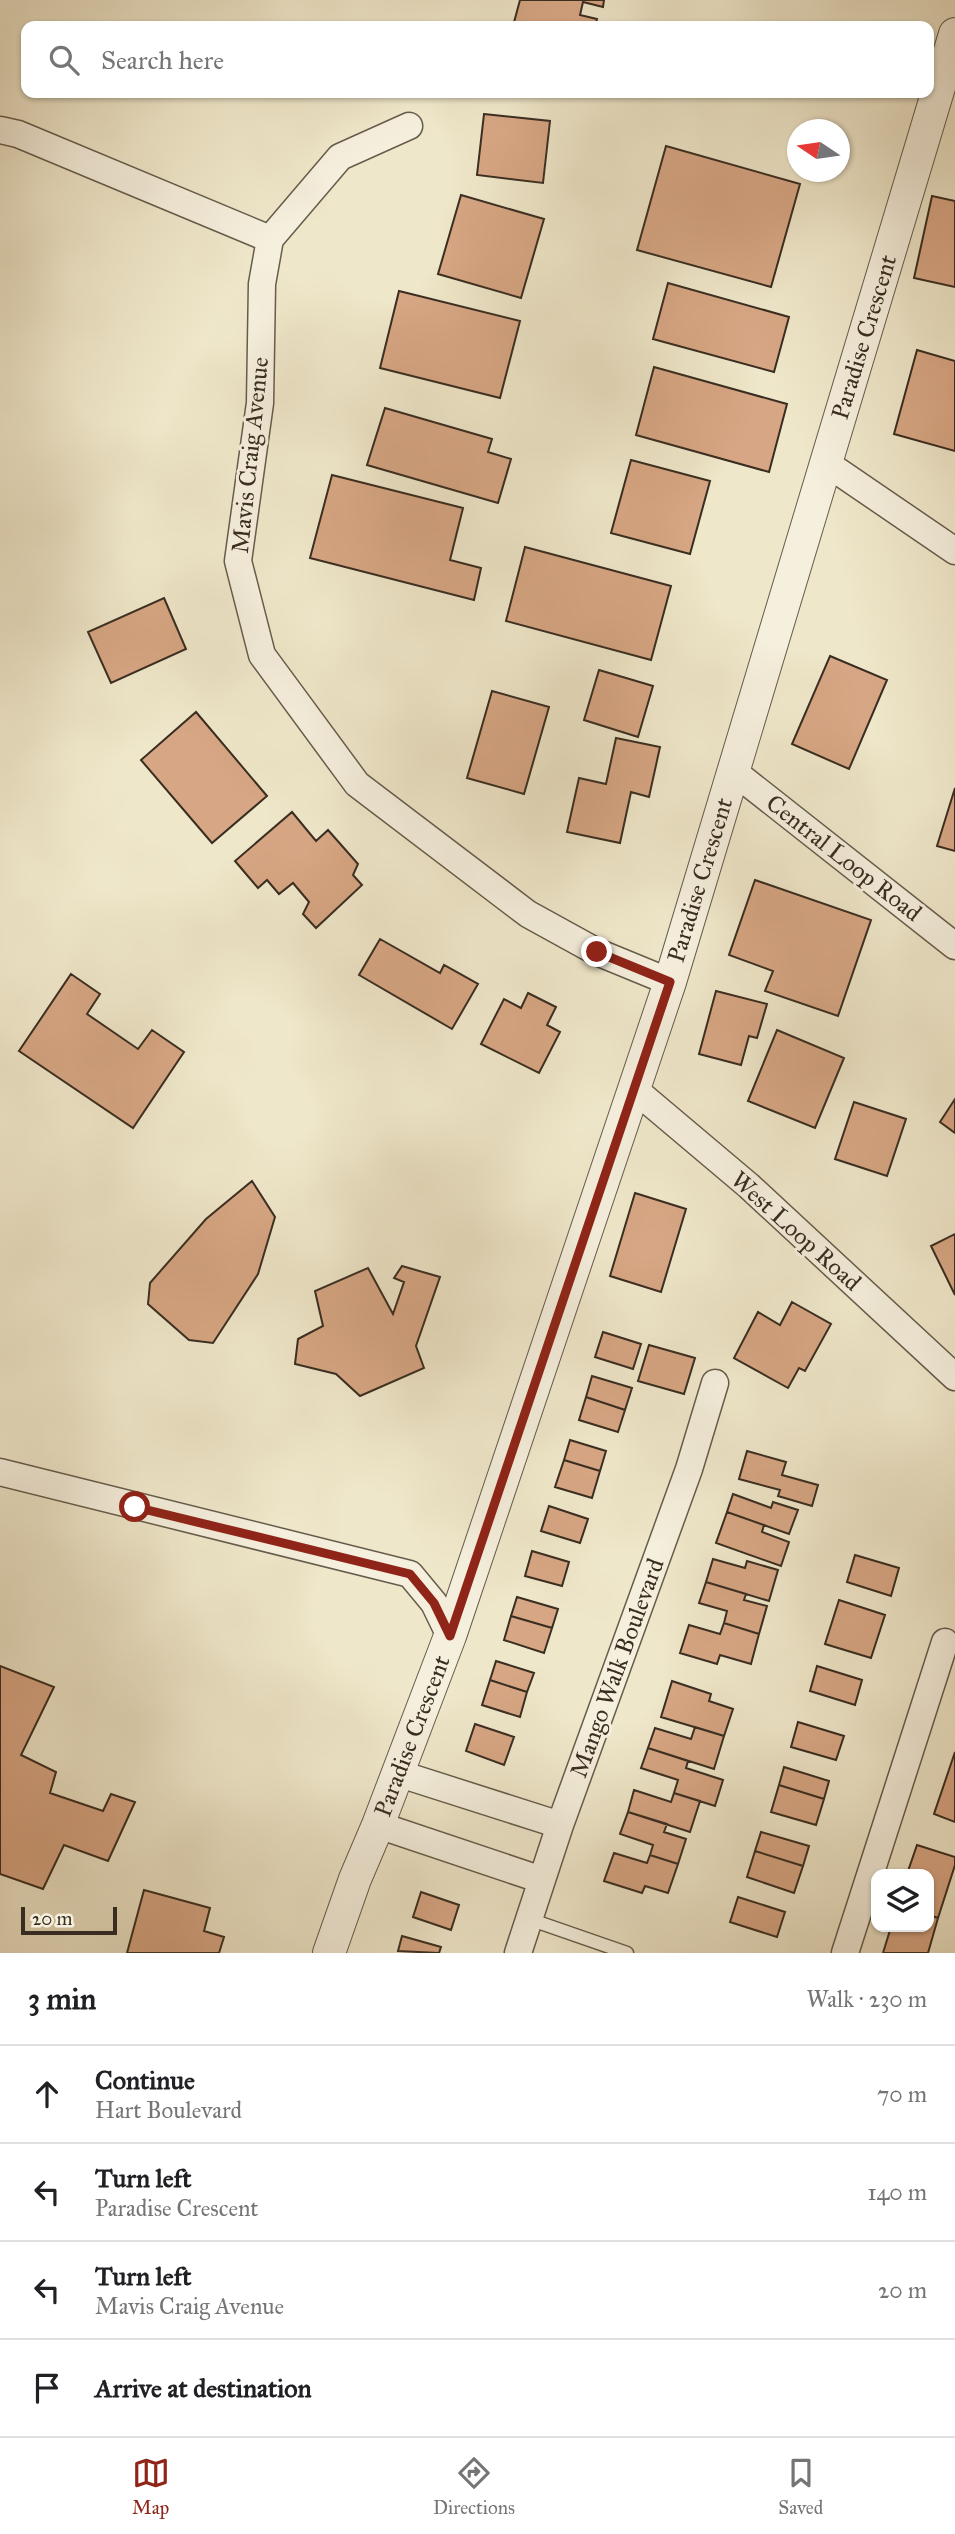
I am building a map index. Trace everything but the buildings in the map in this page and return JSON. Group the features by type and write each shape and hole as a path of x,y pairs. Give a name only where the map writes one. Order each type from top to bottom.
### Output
{"street":[{"name":"Paradise Crescent","path":"329,1953 355,1878 450,1636 670,982 955,34"},
{"path":"0,130 18,134 142,184 270,239 340,157 409,126"},
{"name":"Mavis Craig Avenue","path":"270,239 262,284 260,403 238,561 262,655 357,784 528,914 597,952 670,982"},
{"path":"826,463 955,551"},
{"name":"Central Loop Road","path":"733,771 955,946"},
{"name":"West Loop Road","path":"634,1088 749,1186 955,1377"},
{"name":"Mango Walk Boulevard","path":"518,1953 560,1825 689,1469 715,1383"},
{"path":"0,1472 410,1574 434,1603 450,1636"},
{"path":"845,1953 945,1642"},
{"path":"397,1773 560,1825"},
{"path":"378,1825 542,1880"}],"lane":[{"path":"529,1919 627,1953"}],"route":[{"path":"135,1507 410,1574 434,1603 450,1636 670,982 597,952"}]}
